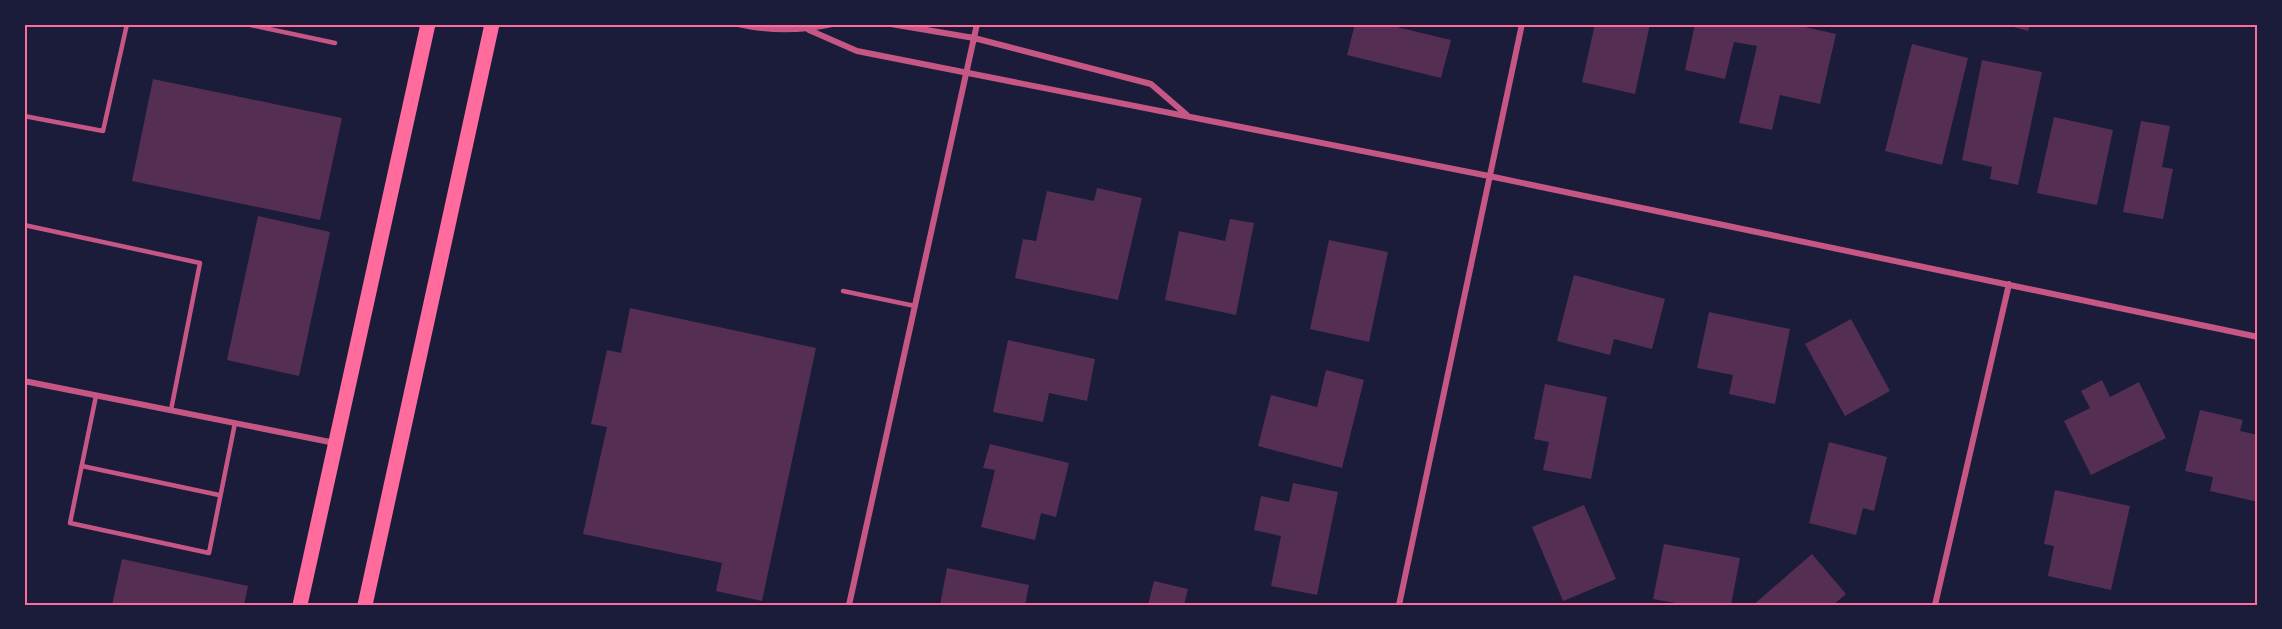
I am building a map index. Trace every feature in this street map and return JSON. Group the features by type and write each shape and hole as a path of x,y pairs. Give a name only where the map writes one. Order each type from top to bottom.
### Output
{"main road":[{"path":"300,605 428,24"},
{"path":"365,605 492,24"}],"street":[{"path":"738,24 808,30 857,51 1488,176 2258,337"},
{"path":"808,30 832,24"},
{"path":"891,24 974,38 1151,84 1187,116"},
{"path":"849,605 977,24"},
{"path":"1399,605 1522,24"},
{"path":"1935,605 2009,284"},
{"path":"24,381 336,443"}],"lane":[{"path":"24,116 103,131 127,24"},
{"path":"246,24 335,43"},
{"path":"24,225 200,263 171,410"},
{"path":"843,291 915,306"},
{"path":"96,396 70,524 209,553 235,423"},
{"path":"82,466 219,495"}],"building":[{"path":"1355,24 1384,24 1451,40 1441,78 1347,55"},
{"path":"1595,24 1650,24 1635,94 1582,82"},
{"path":"1695,24 1791,24 1836,34 1820,104 1780,95 1772,130 1739,123 1757,46 1734,42 1725,79 1685,70"},
{"path":"2003,24 2030,24 2028,31"},
{"path":"1912,44 1968,58 1942,165 1885,151"},
{"path":"1982,60 2042,72 2018,185 1990,179 1992,167 1962,160"},
{"path":"153,79 342,118 320,220 132,181"},
{"path":"2054,117 2113,130 2097,205 2037,193"},
{"path":"2141,121 2170,126 2162,167 2173,169 2163,219 2123,212"},
{"path":"1097,188 1142,198 1118,300 1015,278 1023,239 1036,241 1047,191 1094,201"},
{"path":"258,216 330,232 299,376 227,360"},
{"path":"1230,219 1254,223 1236,315 1165,300 1179,231 1225,241"},
{"path":"1329,240 1388,252 1369,342 1310,329"},
{"path":"1574,275 1665,299 1652,349 1614,339 1610,355 1557,341"},
{"path":"630,308 816,348 762,601 716,591 722,563 583,534 607,427 591,424 607,350 621,353"},
{"path":"1709,312 1790,329 1775,404 1729,394 1733,375 1697,368"},
{"path":"1851,319 1890,391 1845,416 1805,344"},
{"path":"1008,340 1095,359 1087,401 1049,393 1043,422 993,412"},
{"path":"1326,370 1364,380 1342,468 1258,446 1271,395 1317,407"},
{"path":"2102,380 2110,397 2139,382 2166,438 2091,475 2064,421 2090,408 2081,391"},
{"path":"1545,384 1607,397 1591,479 1543,470 1549,442 1534,439"},
{"path":"2200,410 2243,420 2240,431 2258,435 2258,502 2210,491 2213,477 2185,471"},
{"path":"1829,442 1887,457 1874,511 1863,508 1856,535 1809,523"},
{"path":"990,444 1069,463 1056,517 1041,513 1035,540 981,527 995,470 983,468"},
{"path":"1293,483 1338,492 1317,595 1271,586 1281,536 1254,530 1261,496 1289,502"},
{"path":"2055,490 2130,506 2111,590 2048,576 2054,546 2044,544"},
{"path":"1584,505 1616,579 1563,601 1532,527"},
{"path":"1664,544 1740,558 1731,605 1687,605 1653,599"},
{"path":"1812,554 1846,594 1833,605 1753,605"},
{"path":"122,559 248,586 244,605 112,605"},
{"path":"947,568 1029,585 1025,605 940,605"},
{"path":"1154,581 1188,589 1184,605 1148,605"}]}
